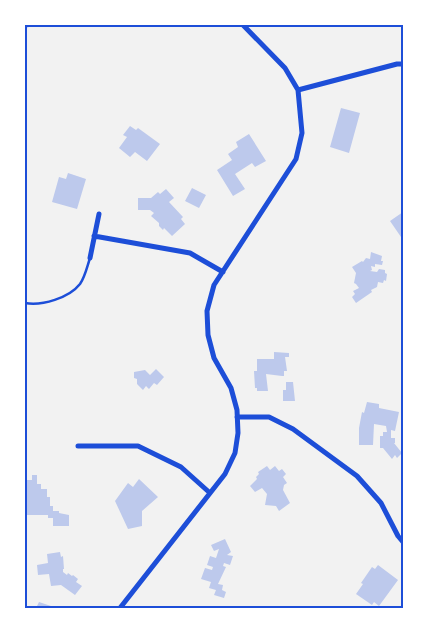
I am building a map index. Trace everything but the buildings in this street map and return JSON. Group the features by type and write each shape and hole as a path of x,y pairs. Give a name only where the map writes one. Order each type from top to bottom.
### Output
{"street":[{"path":"120,608 226,474 235,452 238,417 231,388 214,358 208,336 208,311 214,285 296,159 302,134 298,90 285,68 243,25"},
{"path":"298,90 403,64"},
{"path":"90,258 99,214"},
{"path":"94,236 190,252 223,272"},
{"path":"238,417 269,417 293,429 357,476 381,503 403,542"},
{"path":"78,446 138,446 181,467 210,493"}],"lane":[{"path":"25,303 39,304 54,300 75,289 82,281 90,258"}],"waterway":[{"path":"25,28 29,25"}]}
